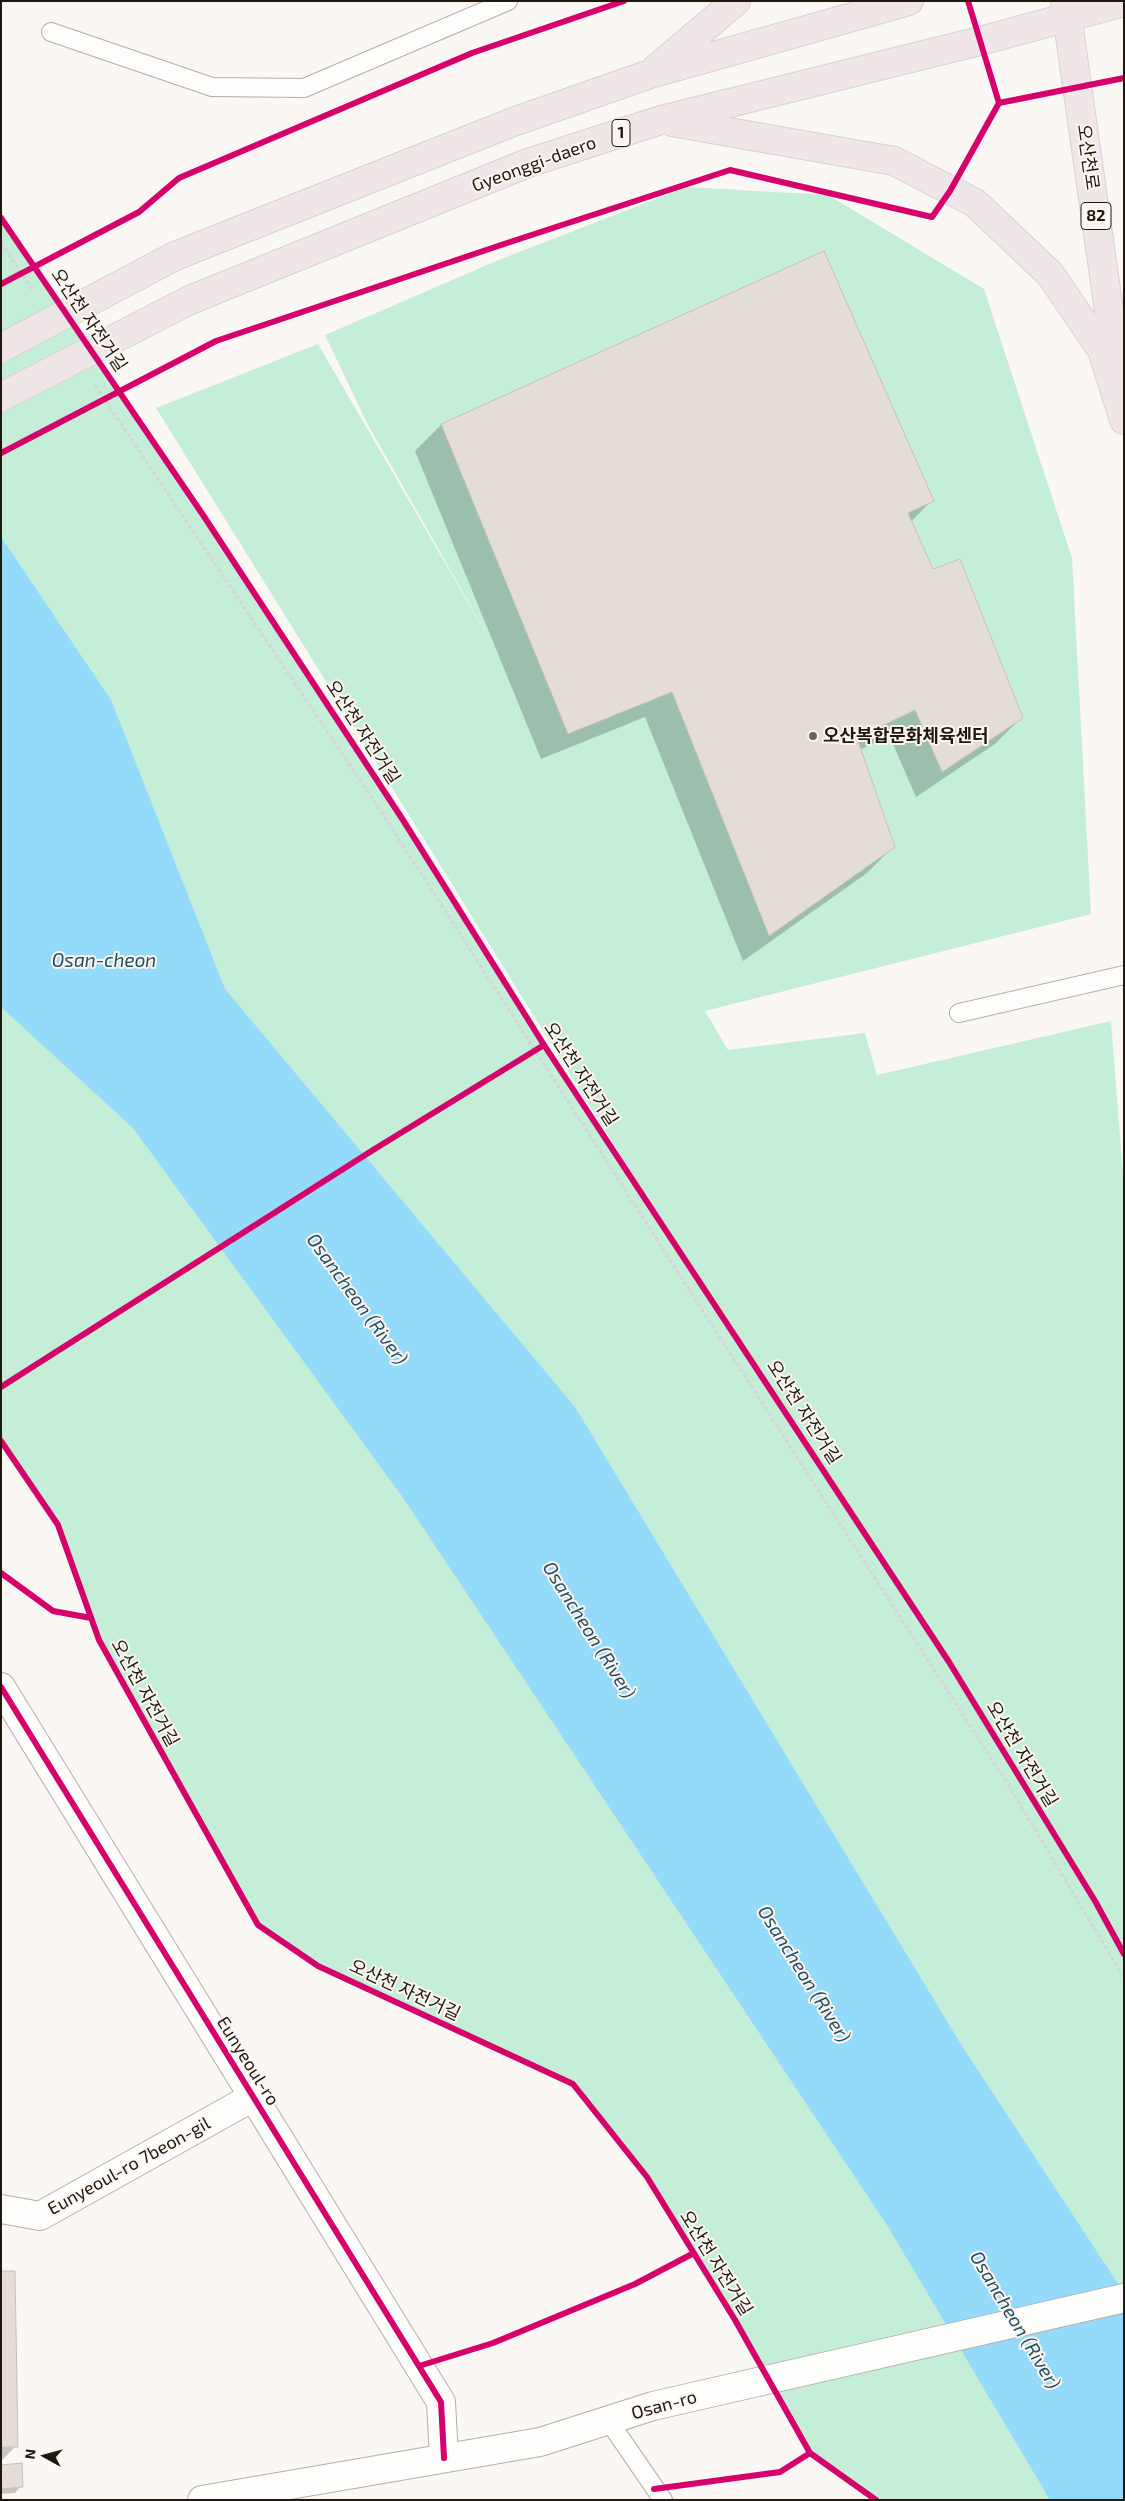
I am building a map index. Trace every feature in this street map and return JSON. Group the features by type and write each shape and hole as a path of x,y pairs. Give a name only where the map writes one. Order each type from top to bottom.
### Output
{"main road":[{"path":"650,74 736,1"},
{"path":"1,348 175,256 513,122 650,74 909,1"},
{"name":"Gyeonggi-daero","path":"1,397 190,300 528,163 661,120 980,41 1067,9 1124,2"},
{"name":"오산천로","path":"1067,9 1124,416"},
{"path":"661,120 894,161 975,203 1050,274 1102,350 1124,420"}],"street":[{"name":"Eunyeoul-ro","path":"1,1687 9,1715 253,2097 441,2402 444,2458"},
{"name":"Eunyeoul-ro 7beon-gil","path":"1,2209 40,2216 253,2097"},
{"name":"Osan-ro","path":"202,2500 540,2442 653,2406 1124,2298"}],"lane":[{"path":"51,32 212,87 304,88 508,1"},
{"path":"959,1013 1124,975"},
{"path":"608,2420 663,2500"}],"path":[{"path":"1,243 39,300"},
{"path":"18,275 27,271"},
{"path":"93,381 384,816 1009,1786 1124,1978"},
{"path":"96,404 113,395"},
{"path":"526,1056 544,1045"}],"green space":[{"path":"687,187 828,195 984,289 1072,558 1091,914 705,1011 728,1050 865,1033 877,1075 1111,1021 1124,1188 1124,2500 876,2500 810,2453 735,2320 647,2177 573,2084 318,1966 258,1925 99,1640 58,1525 1,1441 1,218 203,515 403,820 544,1045 670,1235 156,408 318,344 495,649 366,421 325,335 501,259"}],"water":[{"name":"Osan-cheon","path":"1,537 111,700 225,989 575,1407 962,2046 1124,2293 1124,2500 1050,2500 887,2225 404,1499 133,1128 1,1007"}],"building":[{"path":"824,251 934,501 908,513 933,569 960,559 1023,718 942,772 915,710 857,738 895,847 769,936 672,692 568,734 441,424"},
{"path":"1,2271 15,2271 18,2447 1,2447"},
{"path":"22,2463 23,2487 1,2489 1,2465"}],"cycle path":[{"path":"1,284 139,212 179,178 472,53 624,1"},
{"path":"1,453 216,341 730,170 932,217 950,191 999,103 968,1"},
{"path":"999,103 1124,78"},
{"name":"오산천 자전거길","path":"1,218 203,515 403,820 544,1045 949,1662 1095,1901 1124,1954"},
{"name":"오산천 자전거길","path":"1,1387 373,1150 544,1045"},
{"name":"오산천 자전거길","path":"1,1441 58,1525 99,1640 258,1925 318,1966 573,2084 647,2177 735,2320 810,2453 876,2500"},
{"path":"1,1573 53,1611 91,1618"},
{"path":"1,1687 441,2402 444,2458"},
{"name":"오산천 자전거길","path":"419,2366 493,2343 635,2284 692,2254"},
{"path":"654,2489 780,2472 810,2453"}],"place":[{"name":"오산복합문화체육센터","path":"813,736"}],"water label":[{"name":"Osancheon (River)","path":"357,1299"},
{"name":"Osancheon (River)","path":"589,1630"},
{"name":"Osancheon (River)","path":"804,1974"},
{"name":"Osancheon (River)","path":"1015,2320"}]}
